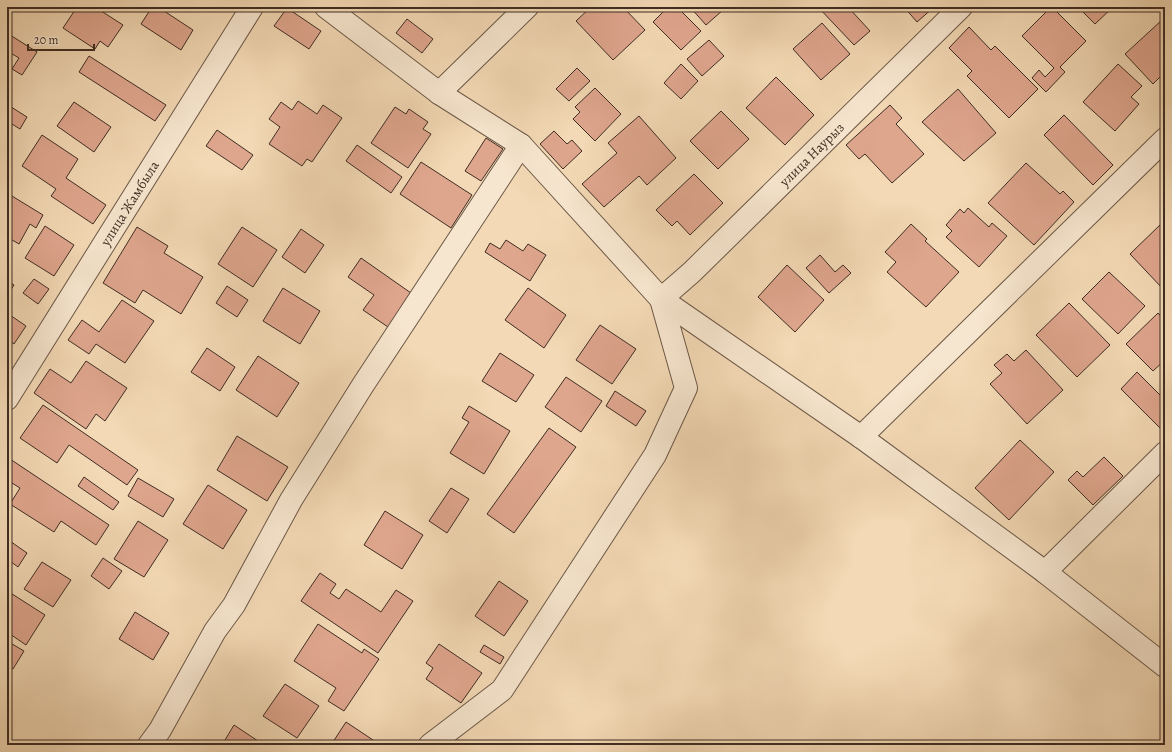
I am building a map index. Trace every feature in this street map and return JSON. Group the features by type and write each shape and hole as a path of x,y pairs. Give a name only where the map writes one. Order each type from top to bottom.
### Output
{"street":[{"name":"улица Жамбыла","path":"7,399 252,7"},
{"path":"326,7 439,93 521,145 661,299 861,437 1045,572 1165,666"},
{"path":"439,93 527,7"},
{"name":"улица Наурыз","path":"661,299 692,272 961,7"},
{"path":"861,437 1165,139"},
{"path":"149,745 160,730 215,631 234,604 291,500 363,385 521,145"},
{"path":"430,745 502,690 655,456 686,388 661,299"},
{"path":"1045,572 1165,453"}],"building":[{"path":"77,7 95,7 123,25 108,47 100,41 95,49 63,28"},
{"path":"152,7 158,7 193,30 181,50 141,24"},
{"path":"591,7 623,7 645,30 613,60 576,21"},
{"path":"668,7 677,7 701,31 681,50 653,22"},
{"path":"690,7 720,7 723,10 706,25"},
{"path":"818,7 848,7 870,31 854,45"},
{"path":"904,7 934,7 917,22"},
{"path":"1051,7 1086,41 1060,67 1065,72 1046,92 1032,78 1039,70 1045,77 1054,68 1022,36"},
{"path":"1078,7 1113,7 1095,24"},
{"path":"287,8 321,31 309,49 274,26"},
{"path":"407,19 433,39 422,53 396,33"},
{"path":"1162,20 1165,23 1165,72 1153,84 1125,54"},
{"path":"822,23 850,54 821,80 793,49"},
{"path":"969,27 991,50 995,46 1038,89 1009,118 967,76 972,71 949,48"},
{"path":"7,33 37,52 22,75 12,69 19,58 7,51"},
{"path":"709,40 724,56 702,76 687,59"},
{"path":"89,56 166,105 155,121 79,72"},
{"path":"681,64 698,81 681,99 664,83"},
{"path":"1118,64 1142,86 1131,97 1139,104 1115,131 1083,102"},
{"path":"577,68 590,81 569,101 556,89"},
{"path":"776,77 814,115 785,145 746,108"},
{"path":"595,88 621,114 595,141 573,119 580,112 575,107"},
{"path":"958,89 996,133 964,161 922,122"},
{"path":"298,101 317,114 323,105 342,118 312,162 307,159 302,166 269,144 280,127 269,119 281,102 292,110"},
{"path":"74,102 111,127 94,152 57,126"},
{"path":"8,105 27,117 20,129 7,121"},
{"path":"890,105 902,118 896,124 924,154 892,183 865,154 859,159 846,145"},
{"path":"395,107 406,114 409,109 428,122 423,129 431,134 408,168 371,143"},
{"path":"721,111 749,139 718,169 690,141"},
{"path":"1064,115 1113,165 1093,185 1044,135"},
{"path":"639,116 676,158 647,185 639,176 604,207 582,184 617,153 608,143"},
{"path":"217,130 253,155 242,170 206,146"},
{"path":"554,131 567,144 572,140 582,151 563,169 540,144"},
{"path":"42,135 78,159 66,178 106,205 93,224 51,196 56,189 22,166"},
{"path":"486,138 503,149 481,181 465,171"},
{"path":"357,145 402,177 391,193 346,161"},
{"path":"421,162 472,195 451,228 400,194"},
{"path":"1026,163 1060,194 1063,191 1074,202 1034,245 988,203"},
{"path":"694,174 723,203 690,235 677,221 672,226 656,210"},
{"path":"7,193 43,215 36,228 30,224 19,244 7,237"},
{"path":"968,208 989,227 992,223 1007,236 979,267 946,237 952,231 946,225 960,209 964,213"},
{"path":"911,224 927,239 925,241 959,272 926,307 887,272 896,262 885,252"},
{"path":"1161,224 1165,228 1165,287 1163,289 1130,254"},
{"path":"45,226 74,245 54,276 25,258"},
{"path":"137,227 168,246 164,253 203,277 181,314 143,290 135,303 103,283"},
{"path":"242,227 277,250 253,287 218,264"},
{"path":"301,229 324,245 305,273 282,257"},
{"path":"506,240 523,251 528,244 546,255 530,281 485,252 490,243 500,249"},
{"path":"820,255 835,272 843,265 851,273 829,293 806,268"},
{"path":"361,258 411,293 388,327 363,310 374,295 348,277"},
{"path":"787,265 824,300 795,332 758,297"},
{"path":"1109,272 1145,306 1118,334 1082,299"},
{"path":"34,279 49,289 38,304 23,293"},
{"path":"7,280 14,285 7,296"},
{"path":"227,286 248,300 237,317 216,303"},
{"path":"283,288 320,311 300,344 263,321"},
{"path":"528,288 566,315 544,348 505,320"},
{"path":"122,300 154,321 125,363 96,344 89,354 68,340 82,320 99,332"},
{"path":"1069,303 1110,345 1077,377 1036,335"},
{"path":"7,313 26,326 14,344 7,339"},
{"path":"1158,313 1165,321 1165,360 1153,371 1126,344"},
{"path":"600,325 636,349 612,384 576,360"},
{"path":"207,348 235,367 220,391 191,372"},
{"path":"1026,350 1063,390 1027,424 990,384 1002,373 994,365 1007,354 1014,361"},
{"path":"500,353 534,375 516,402 482,381"},
{"path":"258,356 299,383 277,417 236,390"},
{"path":"86,361 127,388 105,421 96,414 86,429 34,393 50,369 71,383"},
{"path":"1137,372 1165,400 1165,424 1161,429 1121,389"},
{"path":"566,377 602,401 581,432 545,407"},
{"path":"615,391 646,411 636,426 606,406"},
{"path":"43,405 138,470 127,485 69,445 57,463 20,438"},
{"path":"469,406 510,431 484,474 450,453 469,422 462,418"},
{"path":"549,428 576,447 514,533 487,514"},
{"path":"237,436 288,467 267,501 217,470"},
{"path":"1020,440 1054,472 1009,520 975,488"},
{"path":"7,457 109,525 96,545 61,521 54,532 10,504 20,488 7,480"},
{"path":"1104,457 1123,476 1093,505 1068,480 1077,471 1083,477"},
{"path":"84,477 119,502 113,510 78,486"},
{"path":"138,478 174,499 163,517 128,496"},
{"path":"208,485 247,510 223,549 183,524"},
{"path":"451,488 469,499 447,533 429,521"},
{"path":"385,511 423,535 402,569 364,545"},
{"path":"138,521 168,540 144,577 114,559"},
{"path":"7,539 27,553 18,567 7,559"},
{"path":"103,558 122,571 109,589 91,576"},
{"path":"42,562 71,580 53,607 24,589"},
{"path":"320,573 336,584 330,593 339,599 346,589 381,612 396,590 413,601 378,653 301,601"},
{"path":"499,581 528,601 504,636 475,616"},
{"path":"9,592 45,615 26,645 7,632 7,594"},
{"path":"135,612 169,633 153,660 119,639"},
{"path":"318,624 362,653 364,649 379,659 344,711 328,701 336,688 294,661"},
{"path":"7,641 24,651 13,669 7,665"},
{"path":"439,644 482,673 461,703 426,679 433,668 426,663"},
{"path":"484,645 504,657 500,664 480,652"},
{"path":"285,684 319,706 297,738 263,716"},
{"path":"346,722 376,742 375,745 331,745"},
{"path":"234,725 264,745 222,745"}]}
